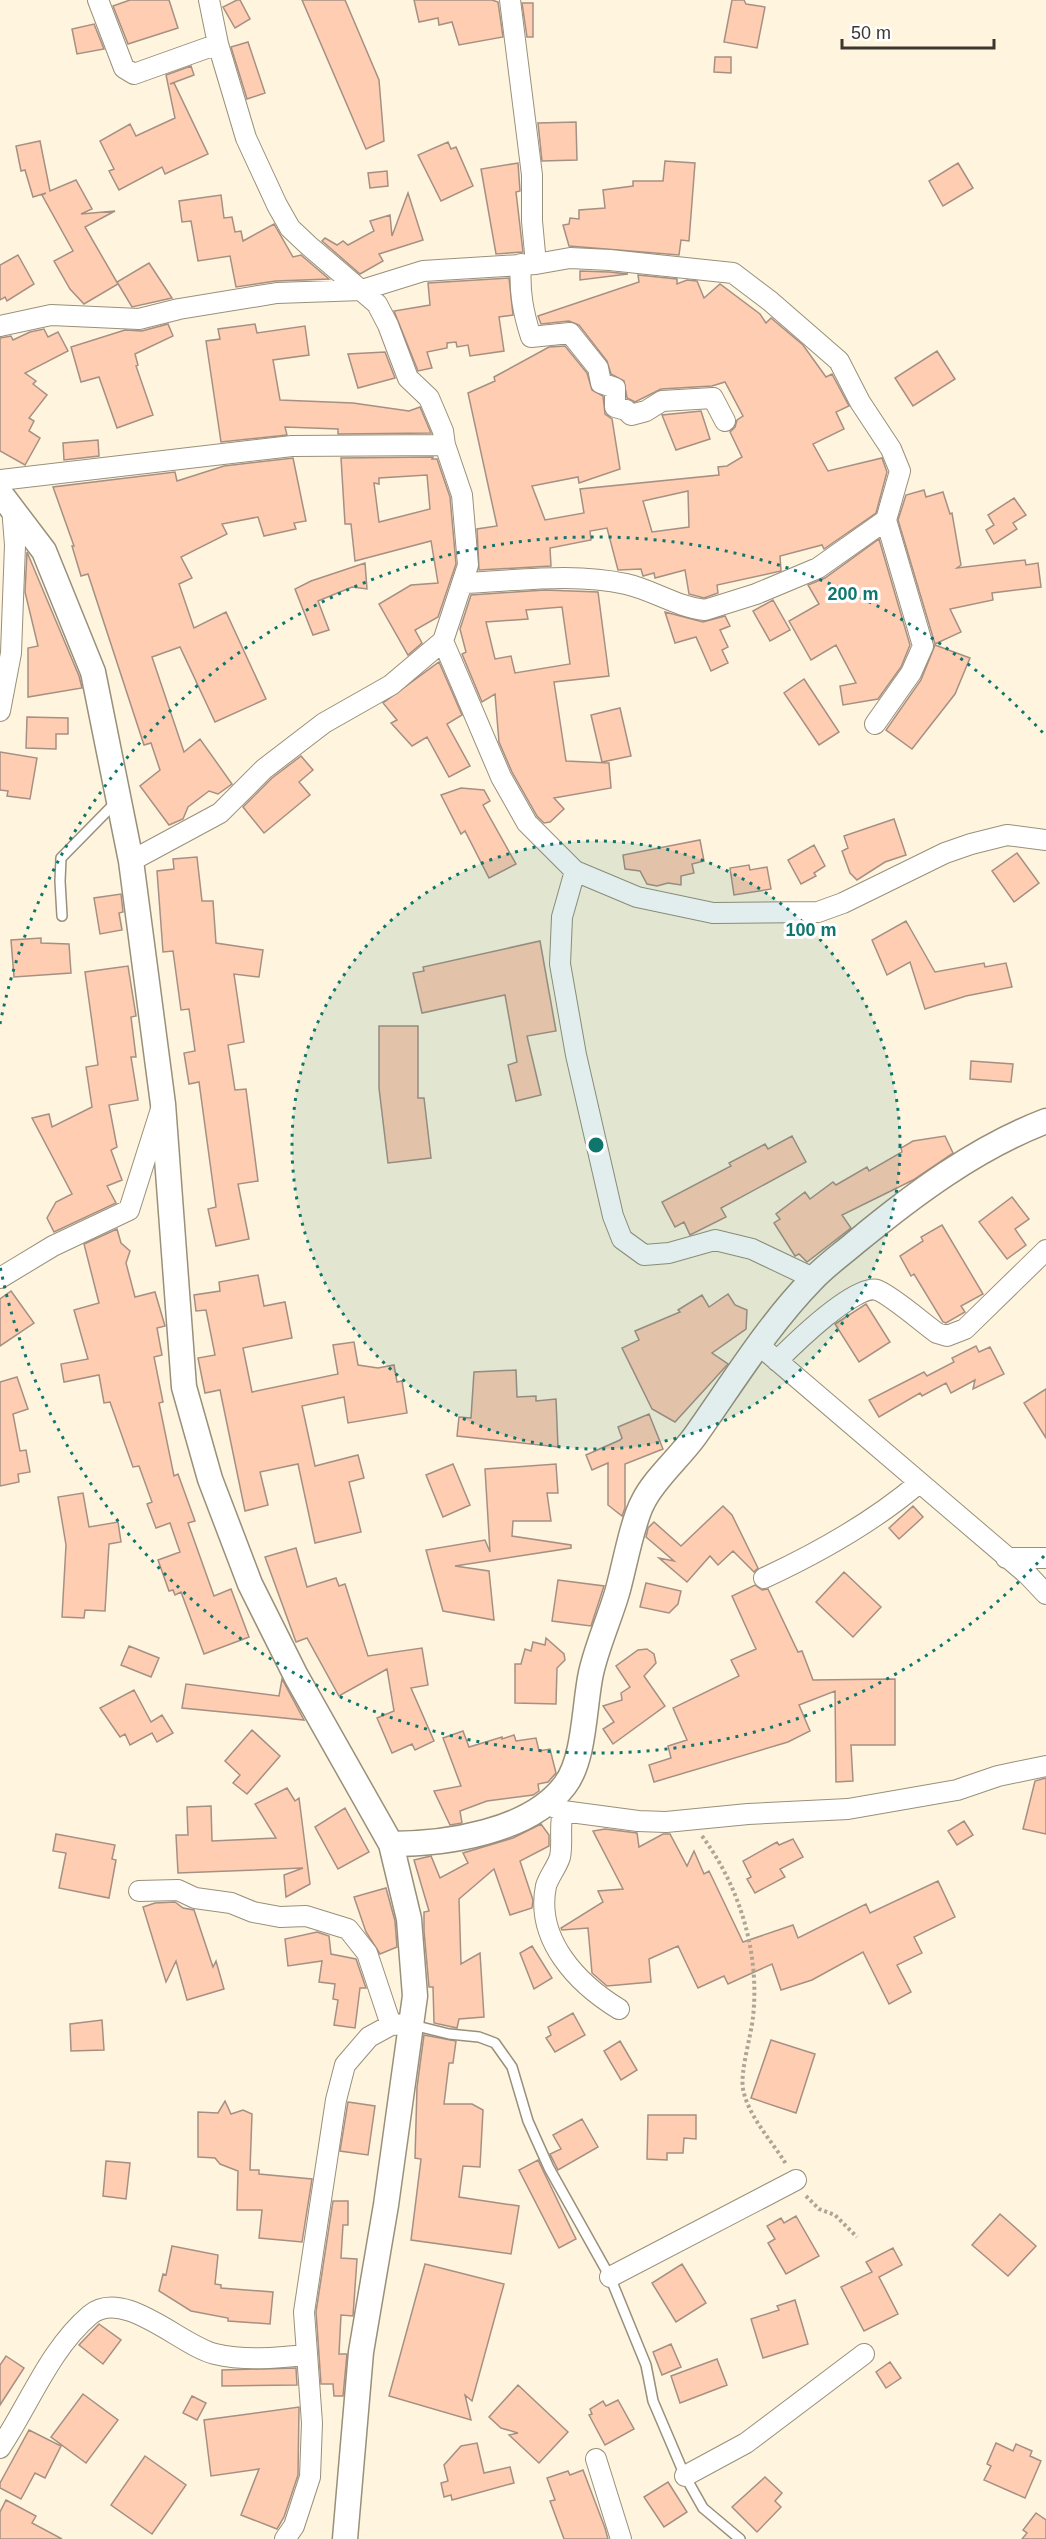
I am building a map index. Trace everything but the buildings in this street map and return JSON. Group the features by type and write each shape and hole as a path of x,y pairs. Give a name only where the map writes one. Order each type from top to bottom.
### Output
{"street":[{"path":"98,0 120,60 129,72 134,74 218,44"},
{"path":"131,861 220,813 264,769 324,723 391,685 442,640 468,565 468,540 462,495 445,445 443,430 429,398 408,378 388,325 377,304 290,228 277,206 246,138 218,44 209,0"},
{"path":"510,0 532,175 529,264 519,287 524,317 531,337 570,333 597,368 601,383 615,388 615,407 626,410 631,416 646,411 662,401 712,398 725,421"},
{"path":"0,326 51,315 139,319 179,309 277,293 362,290 423,271 529,264 570,258 733,273 770,301 838,361 860,402 891,449 900,471 886,520 923,646 911,673 875,724"},
{"path":"0,480 292,446 445,445"},
{"path":"0,711 11,653 15,546 6,500"},
{"path":"6,500 44,551 93,672 131,861 163,1104 184,1386 210,1479 250,1584 296,1676 391,1844 409,1920 415,1995 401,2025 386,2205 361,2352 345,2539"},
{"path":"463,583 563,578 623,583 647,590 689,608 705,610 756,594 818,568 886,520"},
{"path":"442,640 501,777 527,823 575,872 637,897 704,912 748,915 818,912 843,903 945,853 971,844 1007,835 1046,840"},
{"path":"575,872 562,917 560,964 576,1055 613,1216 622,1239 644,1255 669,1252 715,1240 753,1249 813,1278"},
{"path":"0,1278 53,1246 129,1210 163,1104"},
{"path":"619,2009 582,1983 569,1969 551,1932 546,1911 546,1885 560,1856 559,1826 555,1808 577,1756 591,1672 642,1502 768,1353 813,1278 899,1206 952,1170 1017,1132 1046,1121"},
{"path":"768,1353 814,1326 863,1291 878,1290 937,1334 947,1336 966,1329 1046,1250"},
{"path":"768,1353 1046,1594"},
{"path":"764,1578 826,1549 895,1503 919,1483"},
{"path":"1006,1558 1046,1558"},
{"path":"391,1844 419,1844 464,1837 555,1808 638,1821 848,1809 957,1790 998,1776 1046,1766"},
{"path":"139,1891 178,1890 195,1898 231,1903 253,1912 280,1917 306,1916 348,1929 367,1953 401,2025"},
{"path":"285,2539 294,2526 310,2476 312,2422 304,2312 320,2193 338,2091 345,2065 369,2037 401,2025"},
{"path":"610,2277 796,2180"},
{"path":"0,2448 38,2382 69,2340 90,2316 101,2308 112,2306 160,2324 197,2347 215,2354 277,2357 306,2355"},
{"path":"685,2476 746,2443 864,2354"},
{"path":"596,2459 621,2539"}],"lane":[{"path":"63,916 61,858 118,799"},
{"path":"401,2025 479,2037 495,2043 512,2067 528,2121 549,2168 610,2277 646,2365 653,2401 685,2476 703,2508 740,2539"}],"path":[{"path":"689,1819 716,1854 729,1877 746,1931 756,1988 749,2049 743,2071 748,2106 810,2202 835,2214 857,2237"}]}
